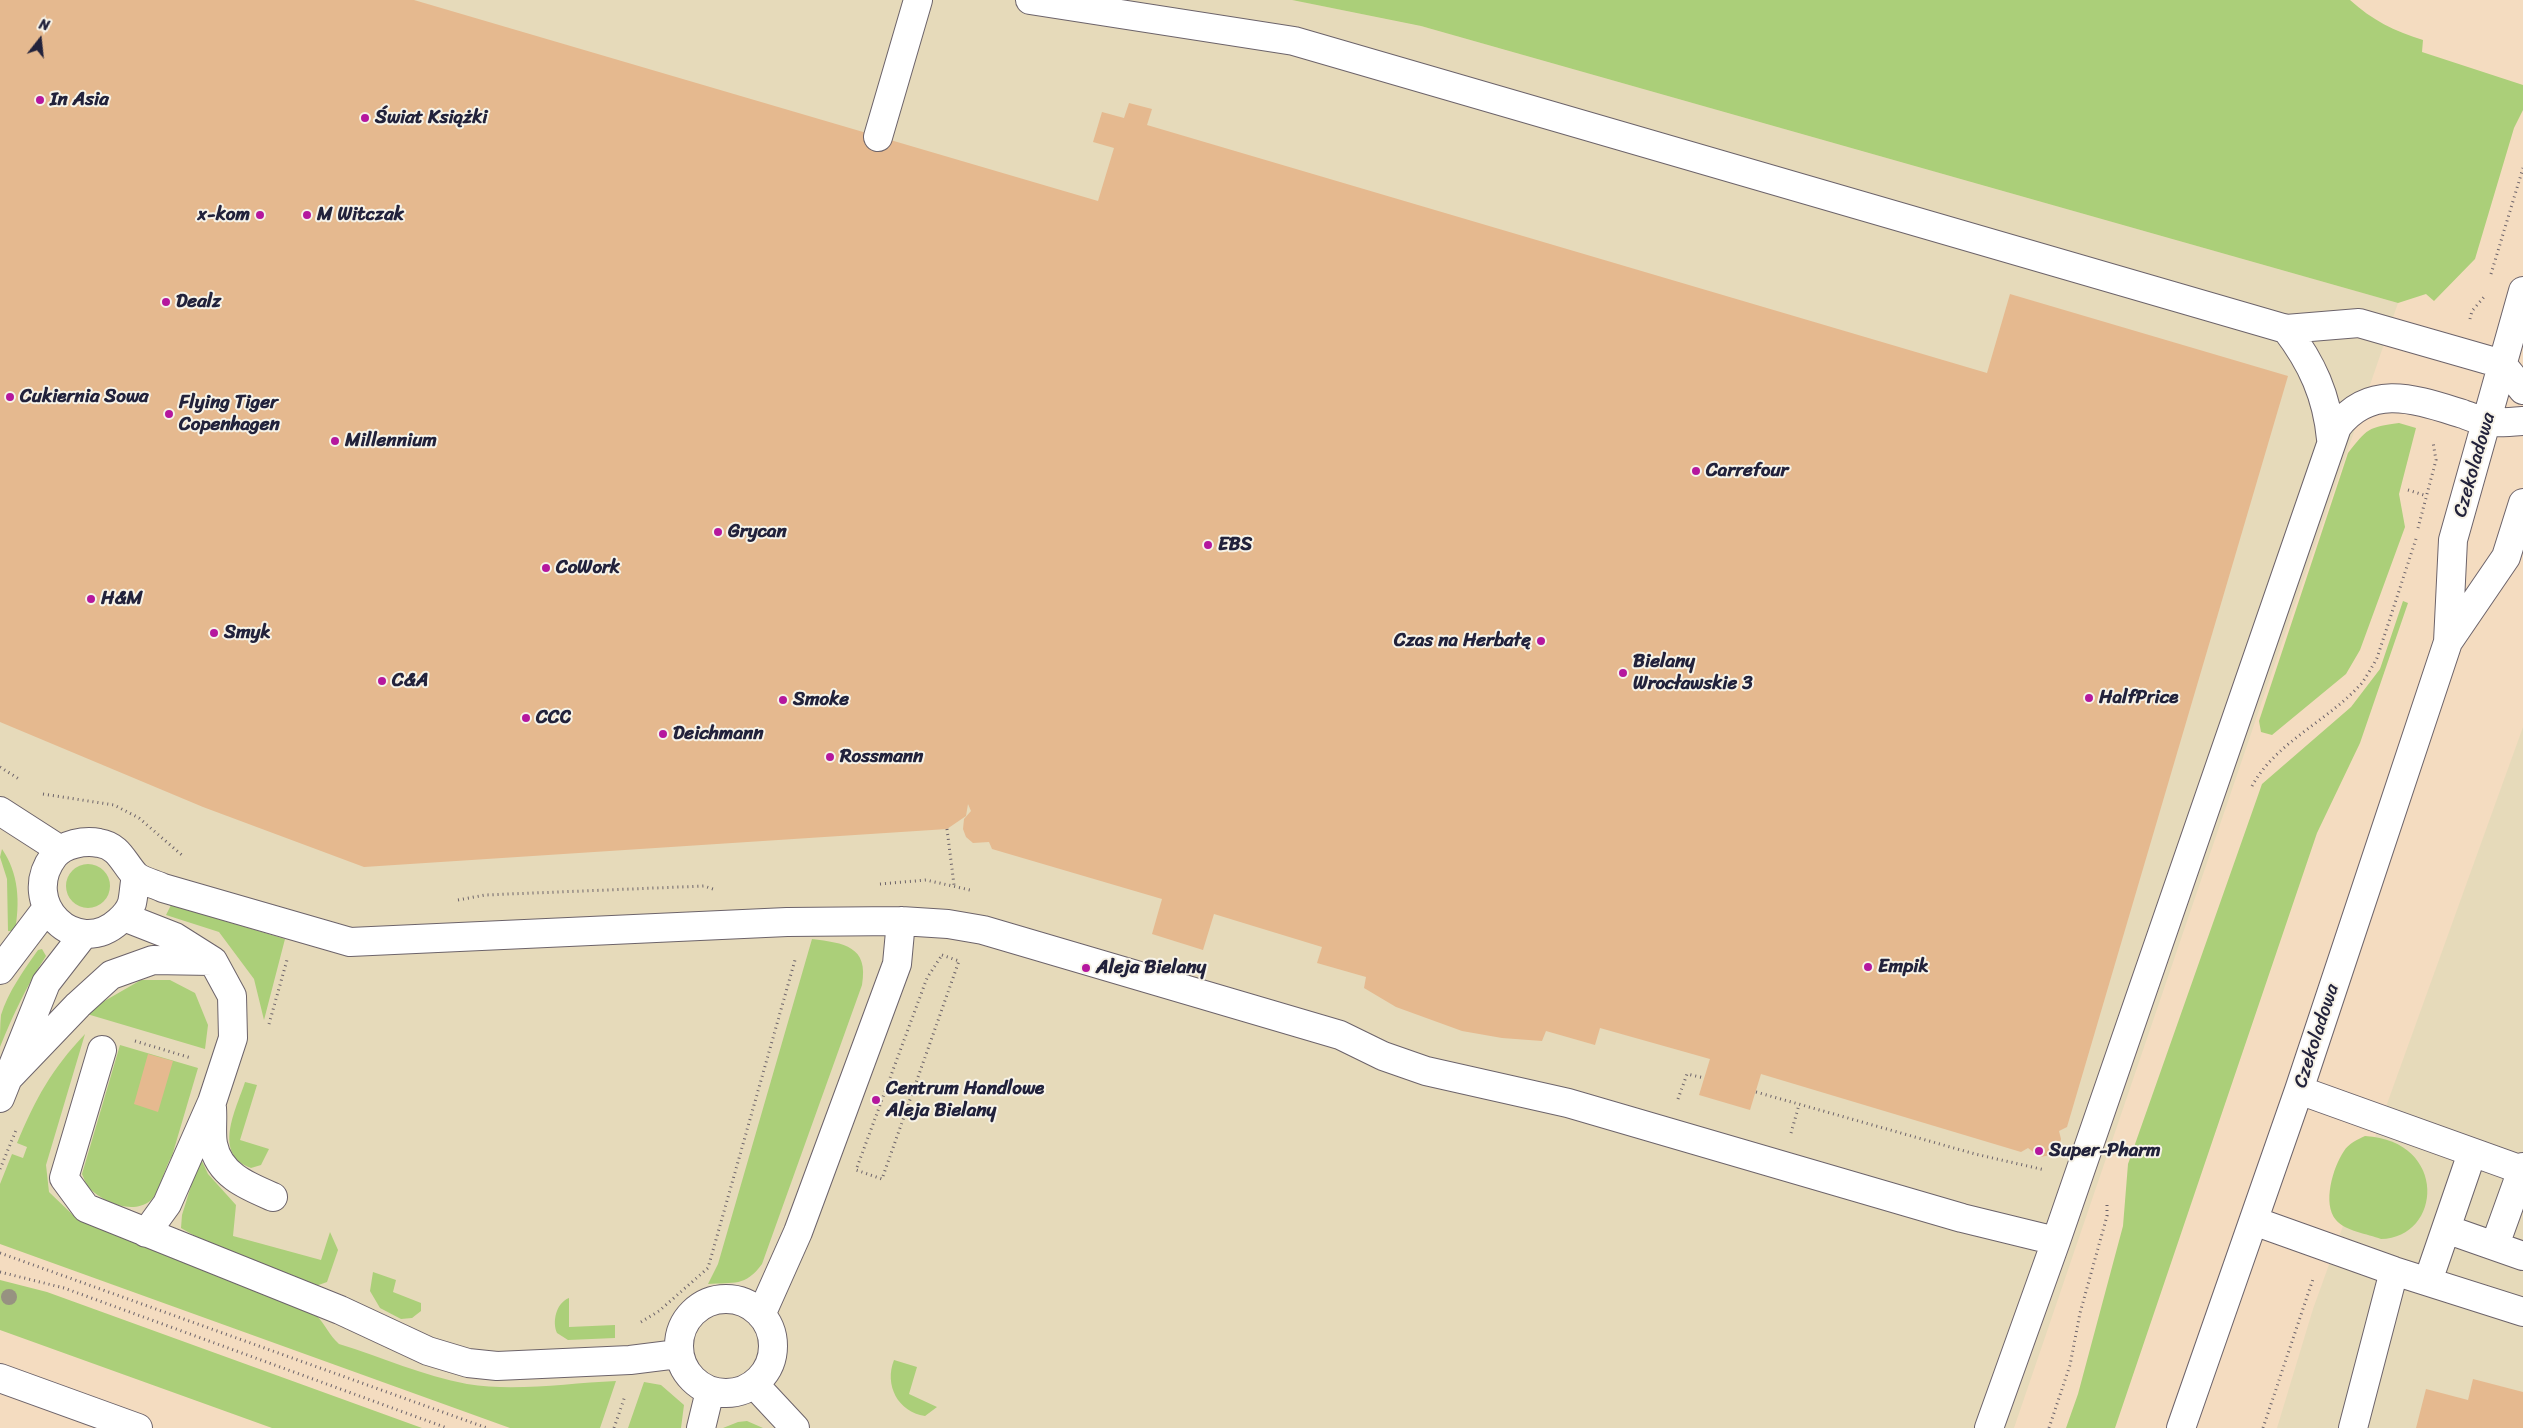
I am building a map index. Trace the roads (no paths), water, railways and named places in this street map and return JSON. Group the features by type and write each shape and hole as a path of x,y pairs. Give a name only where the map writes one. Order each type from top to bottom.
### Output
{"street":[{"path":"878,137 918,0"},
{"path":"1030,0 1294,41 2286,329 2359,323 2502,364 2523,390"},
{"name":"Czekoladowa","path":"2181,1428 2299,1090 2448,642 2453,540 2488,422 2523,291"},
{"path":"2286,329 2310,363 2319,383 2327,411 2331,439"},
{"path":"1989,1428 2056,1241 2337,426 2356,407 2372,400 2389,398 2444,408 2488,422 2523,421"},
{"name":"Czekoladowa","path":"2448,642 2506,557 2523,503"},
{"path":"0,811 59,849"},
{"path":"136,876 132,904 124,917 113,926 99,933 84,934 69,930 56,921 47,908 42,894 43,878 48,864 59,849 86,841 101,843 115,849 126,860 136,876 162,888 350,942 787,922 901,921 948,924 984,930 1340,1035 1383,1056 1426,1072 1568,1102 1962,1218 2056,1241"},
{"path":"0,970 47,908"},
{"path":"124,917 175,937 213,961 232,996 233,1038 212,1102 167,1204 146,1233"},
{"path":"761,1315 798,1232 897,964 901,921"},
{"path":"4,1088 46,984 84,934"},
{"path":"4,1088 78,1005 111,975 154,960 213,961"},
{"path":"102,1050 64,1178 86,1208 340,1310 428,1351 468,1363 498,1366 630,1360 678,1354"},
{"path":"2299,1090 2472,1153 2522,1169 2495,1245"},
{"path":"212,1102 213,1146 227,1173 246,1186 273,1197"},
{"path":"2428,1281 2472,1153"},
{"path":"2254,1221 2394,1271 2523,1312"},
{"path":"2446,1229 2523,1256"},
{"path":"2353,1428 2394,1271"},
{"path":"715,1300 732,1300 747,1304 761,1315 769,1327 773,1342 772,1358 765,1373 754,1384 742,1391 729,1394 710,1391 688,1376 678,1354 681,1330 689,1317 701,1306 715,1300"},
{"path":"0,1378 138,1428"},
{"path":"754,1384 796,1428"},
{"path":"701,1428 710,1391"}],"place":[{"name":"In Asia","path":"40,100"},
{"name":"Świat Książki","path":"365,118"},
{"name":"x-kom","path":"260,215"},
{"name":"M Witczak","path":"307,215"},
{"name":"Dealz","path":"166,302"},
{"name":"Cukiernia Sowa","path":"10,397"},
{"name":"Flying Tiger Copenhagen","path":"169,414"},
{"name":"Millennium","path":"335,441"},
{"name":"Carrefour","path":"1696,471"},
{"name":"Grycan","path":"718,532"},
{"name":"EBS","path":"1208,545"},
{"name":"CoWork","path":"546,568"},
{"name":"H&M","path":"91,599"},
{"name":"Smyk","path":"214,633"},
{"name":"Czas na Herbatę","path":"1541,641"},
{"name":"Bielany Wrocławskie 3","path":"1623,673"},
{"name":"C&A","path":"382,681"},
{"name":"HalfPrice","path":"2089,698"},
{"name":"Smoke","path":"783,700"},
{"name":"CCC","path":"526,718"},
{"name":"Deichmann","path":"663,734"},
{"name":"Rossmann","path":"830,757"},
{"name":"Empik","path":"1868,967"},
{"name":"Aleja Bielany","path":"1086,968"},
{"name":"Centrum Handlowe Aleja Bielany","path":"876,1100"},
{"name":"Super-Pharm","path":"2039,1151"}]}
